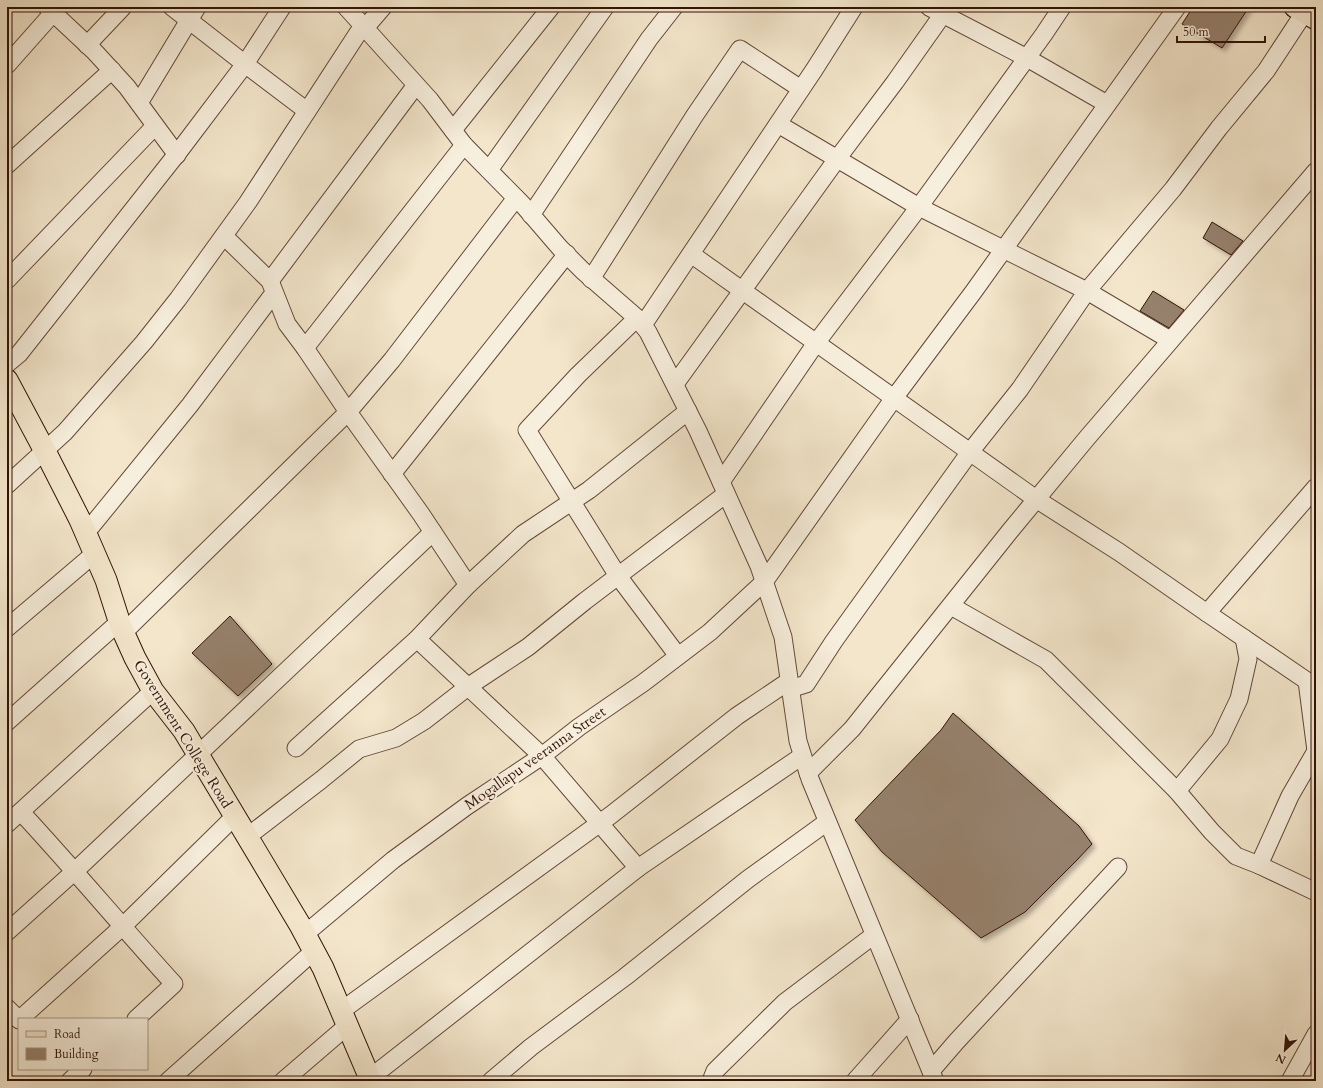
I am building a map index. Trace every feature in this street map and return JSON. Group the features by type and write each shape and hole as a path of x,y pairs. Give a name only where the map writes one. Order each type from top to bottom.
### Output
{"main road":[{"name":"Government College Road","path":"7,380 45,450 85,534 106,580 121,627 135,658 153,691 184,731 323,968 370,1080"}],"street":[{"path":"87,44 123,7"},
{"path":"172,7 193,14 245,64 307,111"},
{"path":"7,364 18,354 177,154 245,64 282,7"},
{"path":"346,7 430,100 464,145 516,198 567,254 591,278 640,322 648,332 688,411 759,566 783,637 798,741 802,756 827,822 933,1076"},
{"path":"7,485 65,432 144,342 178,299 248,202 358,32 365,28 383,7"},
{"path":"453,130 552,7"},
{"path":"531,215 648,39 674,7"},
{"path":"678,656 618,576 527,430 578,376 640,322 691,254 854,7"},
{"path":"247,837 359,749 396,738 424,721 469,686 528,647 618,576 724,488 816,344 1027,58 1062,7"},
{"name":"Mogallapu veeranna Street","path":"168,1081 393,860 467,806 542,756 578,727 643,683 710,632 764,582 894,398 1004,249 1177,7"},
{"path":"489,170 603,8"},
{"path":"675,384 837,159 896,82 940,9 1107,104"},
{"path":"7,65 50,10 87,44 127,87 177,154"},
{"path":"283,1081 344,1019 737,716 790,685 806,684 834,641 970,452 1020,389 1087,291 1173,189 1219,128 1266,71 1306,11"},
{"path":"139,103 193,14"},
{"path":"591,278 695,115 740,49 801,88"},
{"path":"7,165 112,70"},
{"path":"85,534 190,405 416,85"},
{"path":"778,124 918,207 1087,291 1170,340"},
{"path":"7,280 155,126"},
{"path":"305,348 464,145"},
{"path":"808,773 852,729 1036,499 1170,340 1316,171"},
{"path":"7,722 121,627 348,412 392,360 516,198"},
{"path":"224,236 272,287 287,324 433,532 468,585"},
{"path":"392,474 567,254"},
{"path":"691,254 1036,499 1119,552 1307,681 1316,751 1290,796 1260,865"},
{"path":"296,748 417,639 468,585 523,534 589,490 688,411"},
{"path":"1207,613 1316,487"},
{"path":"7,932 75,871 433,532"},
{"path":"7,628 94,554"},
{"path":"950,606 1046,660 1177,791 1212,832 1236,856 1260,865 1316,892"},
{"path":"1177,791 1220,738 1239,699 1248,659 1244,638"},
{"path":"417,639 469,686 542,756 638,868"},
{"path":"7,824 153,691"},
{"path":"370,1080 638,868 802,756"},
{"path":"21,812 174,984 137,1018"},
{"path":"21,1018 122,927 234,817"},
{"path":"491,1081 531,1047 625,977 748,879 827,822"},
{"path":"933,1076 956,1042 1118,868"},
{"path":"711,1081 715,1071 785,1002 874,935"},
{"path":"7,1008 19,1018"},
{"path":"855,1081 910,1019"},
{"path":"1290,1081 1316,1034"},
{"path":"70,1081 82,1070"}],"building":[{"path":"1193,7 1249,7 1222,48 1182,24"},
{"path":"1212,222 1243,241 1231,255 1203,238"},
{"path":"1153,291 1184,310 1169,328 1140,311"},
{"path":"230,616 272,664 238,696 192,653"},
{"path":"953,713 1079,826 1092,844 1025,912 981,938 882,852 855,820 941,730"}]}
